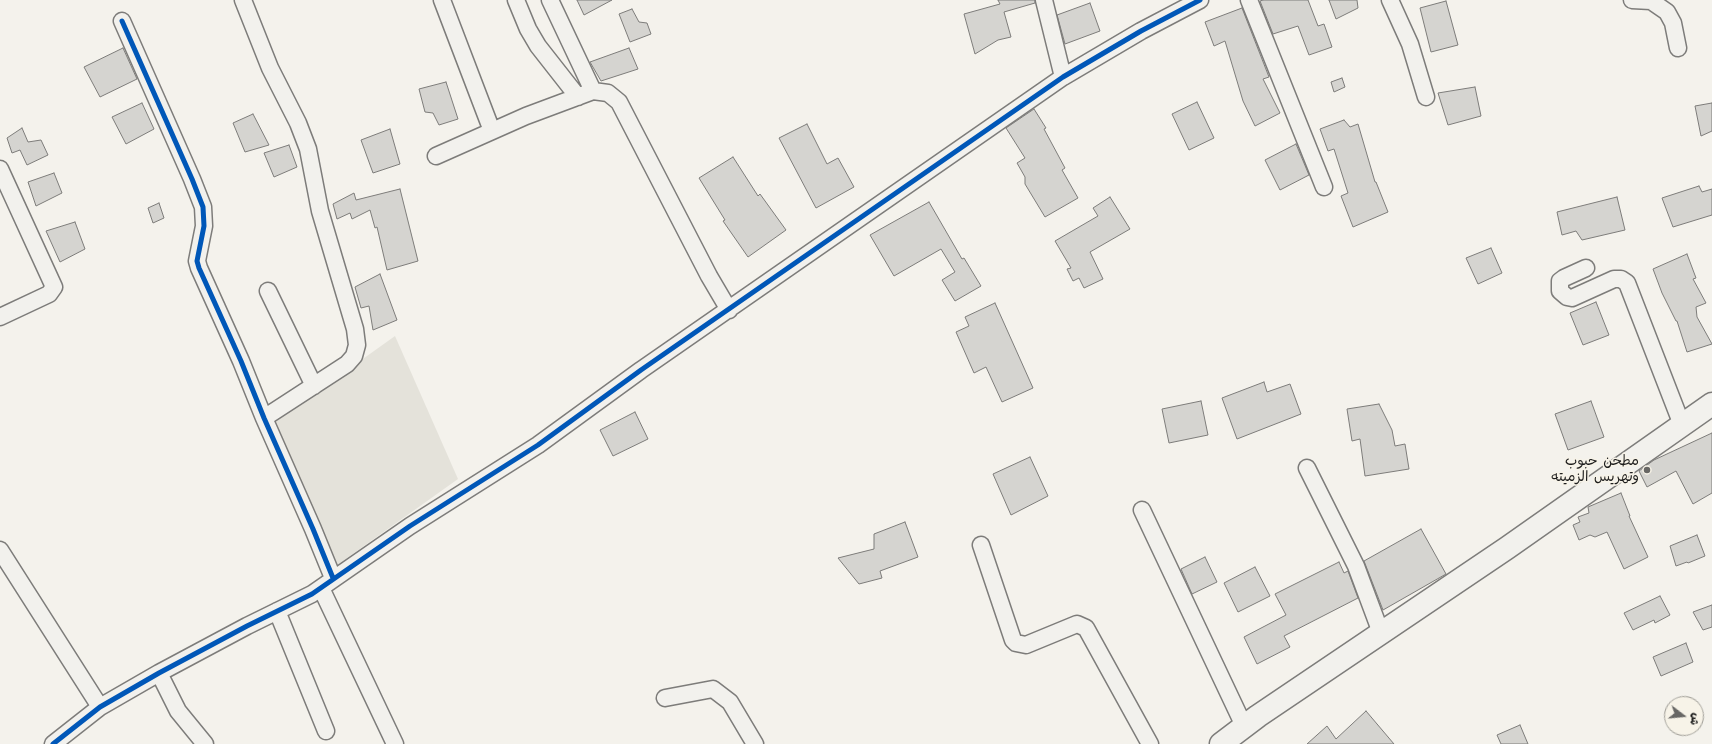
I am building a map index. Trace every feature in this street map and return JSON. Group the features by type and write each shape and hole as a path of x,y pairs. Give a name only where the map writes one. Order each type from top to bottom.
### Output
{"main road":[{"path":"1221,744 1244,726 1507,548 1712,404"}],"street":[{"path":"243,0 270,68 298,123 308,149 320,211 356,336 357,345 351,361 264,418"},
{"path":"442,0 492,131"},
{"path":"516,0 528,29 538,46 578,97"},
{"path":"550,0 593,91"},
{"path":"1044,0 1063,77"},
{"path":"53,744 100,707 159,673 321,588 333,578 410,526 538,445 641,370 1063,77 1141,31 1200,0"},
{"path":"1249,0 1324,187"},
{"path":"1390,0 1410,44 1426,97"},
{"path":"1632,0 1651,1 1667,12 1673,23 1678,48"},
{"path":"122,21 203,207 204,226 197,261 333,578"},
{"path":"436,156 492,131 593,91 608,92 619,102 709,276 729,310"},
{"path":"0,169 54,287 49,294 0,316"},
{"path":"1586,268 1564,278 1559,286 1560,291 1567,297 1572,298 1614,279 1621,279 1627,283 1682,425"},
{"path":"268,291 314,386"},
{"path":"1307,468 1356,566 1381,633"},
{"path":"1142,510 1244,726"},
{"path":"982,546 1013,640 1016,644 1026,645 1077,624 1086,628 1150,744"},
{"path":"0,550 100,707"},
{"path":"321,588 395,744"},
{"path":"276,611 326,731"},
{"path":"159,673 178,711 205,744"},
{"path":"665,698 713,688 730,702 755,744"}],"shaded area":[{"path":"395,336 458,479 333,568 269,426"}],"building":[{"path":"577,0 612,0 584,15"},
{"path":"998,0 1035,0 1035,3 1004,12 1011,37 998,40 975,54 964,14 1000,4"},
{"path":"1308,0 1318,26 1324,24 1332,47 1309,55 1298,26 1273,34 1260,1"},
{"path":"1329,0 1357,0 1358,8 1336,19"},
{"path":"1446,1 1458,45 1431,52 1420,8"},
{"path":"1090,3 1100,31 1065,44 1057,15"},
{"path":"1242,8 1269,77 1263,79 1280,113 1255,126 1243,101 1225,41 1214,46 1205,22"},
{"path":"632,9 639,22 647,23 651,34 630,42 619,14"},
{"path":"123,48 137,79 100,97 84,67"},
{"path":"629,48 638,69 601,81 590,62"},
{"path":"1342,78 1345,87 1334,92 1331,82"},
{"path":"446,82 458,119 439,125 433,113 425,112 419,89"},
{"path":"1475,87 1481,116 1448,125 1438,93"},
{"path":"1197,102 1214,138 1189,150 1172,114"},
{"path":"142,103 154,129 126,144 112,117"},
{"path":"1712,103 1712,131 1701,136 1695,106"},
{"path":"1034,109 1046,128 1044,129 1065,168 1062,170 1078,198 1045,217 1025,184 1025,177 1017,163 1025,158 1006,128"},
{"path":"253,114 269,145 245,152 233,123"},
{"path":"1344,120 1350,127 1358,124 1375,182 1388,212 1353,227 1341,196 1348,193 1334,149 1328,151 1320,129"},
{"path":"807,124 827,164 838,158 854,187 816,208 779,138"},
{"path":"22,128 28,142 41,140 48,155 27,165 20,150 12,153 7,138"},
{"path":"390,129 400,164 373,173 361,140"},
{"path":"1296,144 1309,175 1280,190 1265,160"},
{"path":"289,145 297,167 274,177 264,153"},
{"path":"733,157 758,196 760,194 786,230 748,257 723,221 725,220 699,178"},
{"path":"54,173 62,193 36,206 28,182"},
{"path":"1699,186 1702,192 1712,189 1712,215 1673,227 1662,198"},
{"path":"400,189 418,261 387,270 377,227 375,228 370,210 352,219 350,213 337,219 333,204 354,193 356,200"},
{"path":"1110,197 1130,229 1090,252 1103,279 1084,288 1079,278 1073,281 1067,269 1071,268 1055,241 1098,216 1093,208"},
{"path":"1617,197 1625,230 1582,240 1576,231 1562,235 1557,212"},
{"path":"929,202 962,259 964,258 981,286 955,301 942,280 955,272 941,249 894,276 870,235"},
{"path":"159,203 164,218 153,223 148,208"},
{"path":"75,222 85,249 60,262 46,231"},
{"path":"1491,248 1502,273 1478,284 1466,258"},
{"path":"1687,254 1696,278 1693,279 1706,303 1696,307 1697,317 1712,344 1687,352 1677,321 1662,293 1653,269"},
{"path":"380,274 397,320 373,330 369,306 361,308 355,287"},
{"path":"1596,302 1609,335 1583,345 1570,313"},
{"path":"995,303 1033,388 1002,402 986,367 974,373 956,332 969,326 965,317"},
{"path":"1264,382 1267,392 1290,384 1301,414 1237,439 1222,398"},
{"path":"1201,401 1208,435 1169,443 1162,409"},
{"path":"1591,401 1604,437 1568,450 1555,414"},
{"path":"1379,404 1392,430 1395,446 1405,444 1409,469 1365,476 1360,439 1352,441 1347,409"},
{"path":"635,412 648,439 613,456 600,430"},
{"path":"1712,433 1712,493 1693,504 1676,471 1647,487 1639,471 1654,460"},
{"path":"1030,457 1048,496 1011,515 993,474"},
{"path":"1621,493 1629,516 1648,557 1624,569 1607,532 1595,537 1590,535 1579,540 1573,525 1580,522 1578,517 1589,513 1588,507"},
{"path":"905,522 918,557 880,571 882,578 859,584 838,558 874,549 874,534"},
{"path":"1421,529 1446,574 1383,610 1364,561"},
{"path":"1697,535 1705,556 1676,566 1670,546"},
{"path":"1205,557 1217,582 1192,594 1181,569"},
{"path":"1339,562 1344,573 1348,571 1358,598 1284,636 1290,647 1257,664 1244,637 1286,615 1275,594"},
{"path":"1255,567 1270,596 1238,612 1224,583"},
{"path":"1660,596 1670,615 1655,623 1654,620 1633,630 1624,613"},
{"path":"1712,605 1712,627 1703,630 1693,612"},
{"path":"1686,643 1693,662 1661,676 1653,657"},
{"path":"1366,711 1394,744 1307,744 1327,726 1336,739"},
{"path":"1520,725 1528,744 1501,744 1497,735"}],"cycle path":[{"path":"53,744 100,707 159,673 247,626 312,594 410,526 538,445 641,370 1063,77 1141,31 1200,0"},
{"path":"122,21 203,207 204,226 197,261 199,268 241,361 333,578"}],"place":[{"name":"مطحن حبوب وتهريس الزميته","path":"1647,470"}]}
